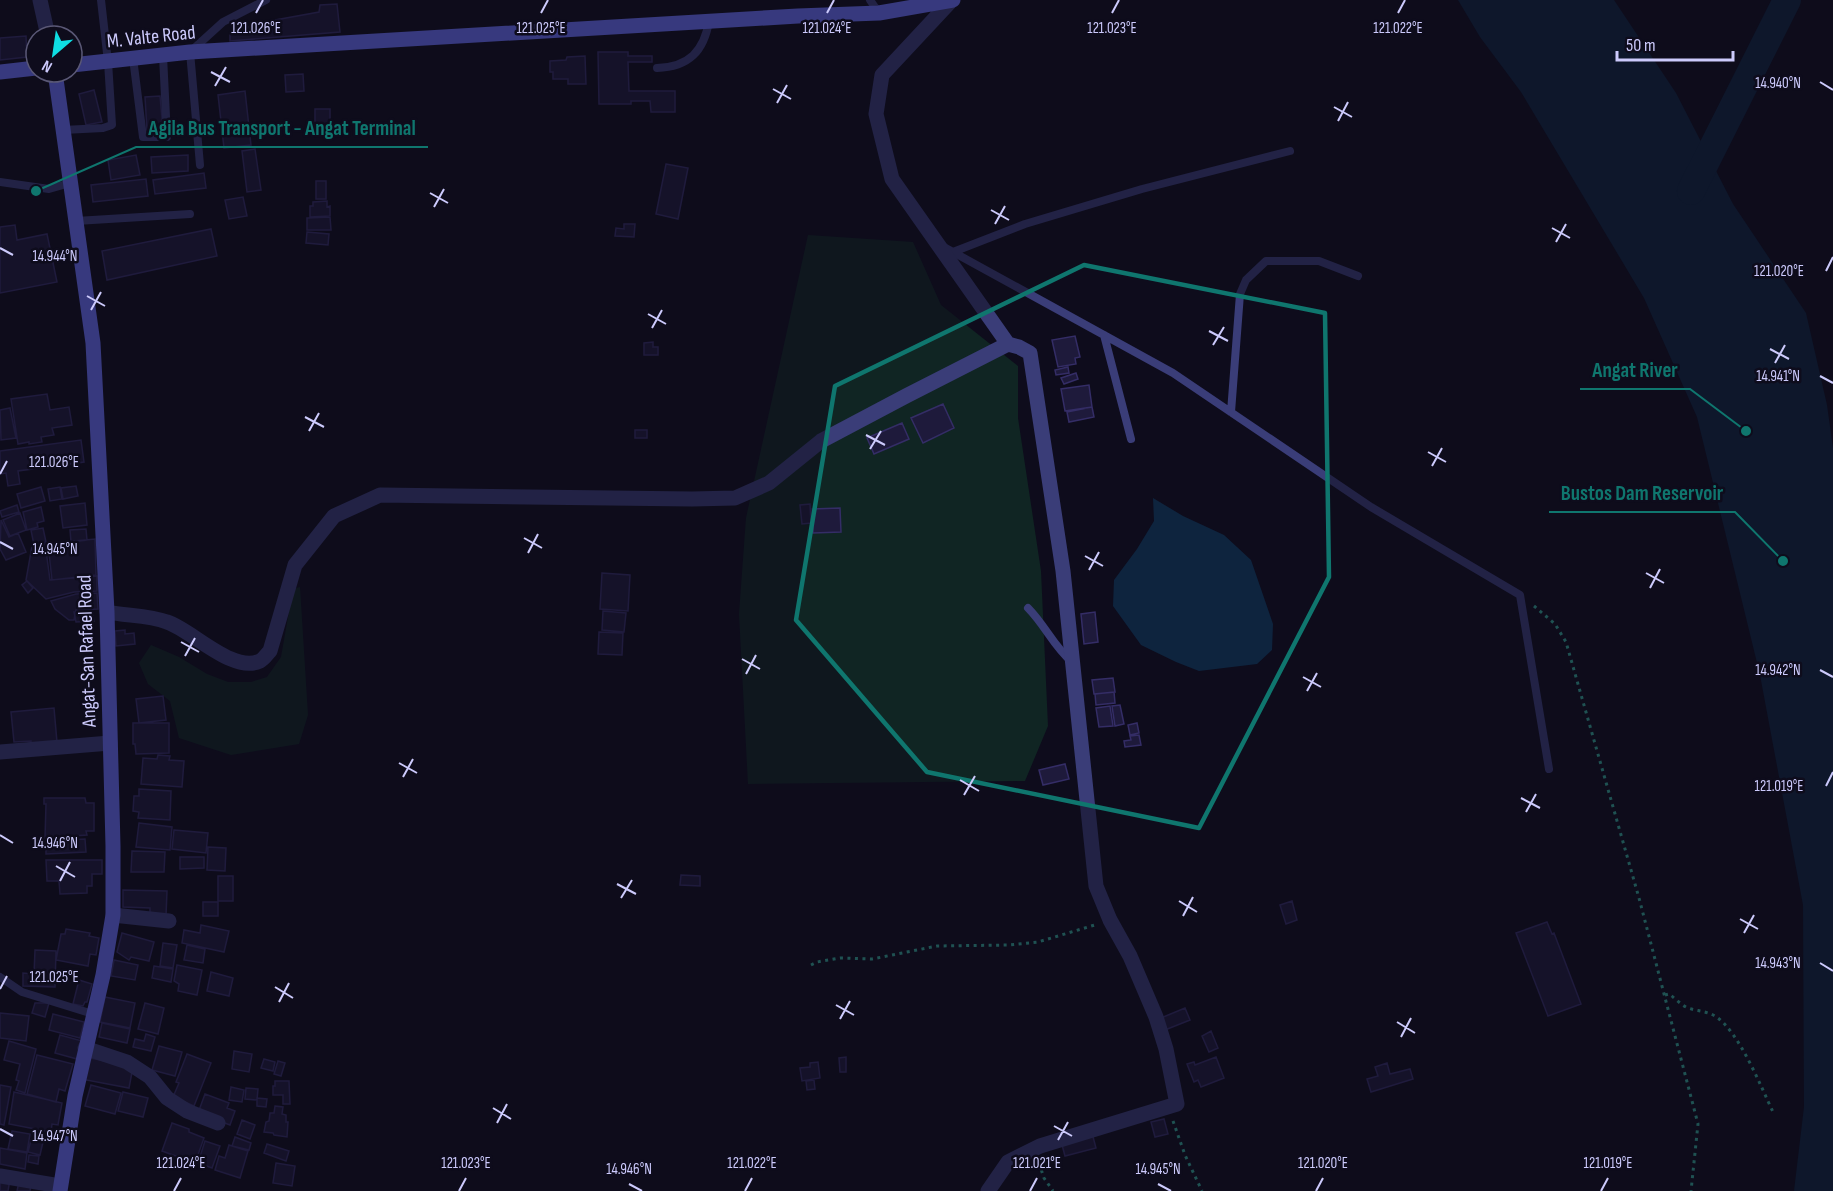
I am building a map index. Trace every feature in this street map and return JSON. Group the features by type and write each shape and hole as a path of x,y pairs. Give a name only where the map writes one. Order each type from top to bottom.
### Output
{"main road":[{"name":"M. Valte Road","path":"84,64 190,52 709,21 952,0"},
{"path":"0,72 24,69"},
{"name":"Angat-San Rafael Road","path":"57,84 93,344 107,612 113,915 103,975 85,1048 60,1188"}],"street":[{"path":"40,0 45,24"},
{"path":"952,0 882,75 876,114 892,179 1008,344 1030,353 1063,571 1096,886 1156,1017 1166,1049 1177,1104 1040,1146 1008,1162 988,1191"},
{"path":"107,612 167,622 191,634 218,653 241,662 251,663 261,660 270,651 294,565 334,516 380,495 692,500 735,498 769,483 821,441 1008,344"},
{"path":"0,752 110,743"},
{"path":"113,915 169,921"},
{"path":"85,1048 127,1062 150,1077 167,1098 187,1111 218,1123"},
{"path":"0,1176 60,1188"}],"lane":[{"path":"63,130 103,128 112,125 101,0"},
{"path":"200,165 190,52 223,22 266,0"},
{"path":"657,68 668,68 681,64 692,56 701,47 706,37 709,21"},
{"path":"133,58 143,137 167,137 163,56"},
{"path":"953,252 1025,224 1142,189 1290,151"},
{"path":"0,182 49,189 70,183"},
{"path":"76,221 190,213"},
{"path":"936,243 1173,373 1371,507 1520,595 1549,769"},
{"path":"1231,412 1240,294 1246,279 1266,261 1319,261 1358,276"},
{"path":"1104,335 1131,439"},
{"path":"1028,609 1040,620 1060,650 1072,662"},
{"path":"0,977 22,992 93,1014"}],"path":[{"path":"1520,595 1555,624 1566,642 1640,898 1698,1124 1692,1191"},
{"path":"811,965 840,958 872,959 937,946 1009,945 1038,942 1110,920"},
{"path":"1665,995 1669,994 1687,1008 1707,1012 1718,1018 1749,1060 1773,1112"},
{"path":"1177,1104 1172,1123 1202,1191"},
{"path":"1040,1146 1036,1153 1044,1178 1053,1191"}],"highlighted area":[{"path":"1084,265 1325,313 1329,577 1199,828 927,772 796,620 835,386"}],"green space":[{"path":"808,235 913,242 941,305 1018,366 1018,418 1041,571 1048,726 1025,781 748,784 739,614 746,518"},
{"path":"300,587 308,715 299,744 231,755 179,738 170,701 148,684 139,663 151,645 179,657 207,674 228,682 251,682 267,677 281,657 293,589"}],"water":[{"path":"1458,0 1614,0 1676,93 1733,204 1806,313 1827,405 1833,448 1833,1191 1794,1191 1804,1107 1803,905 1760,675 1697,417 1644,298 1521,92 1480,37"},
{"path":"1153,498 1183,516 1224,535 1251,560 1273,624 1272,650 1257,664 1199,671 1176,662 1141,645 1113,606 1114,580 1154,521"}],"building":[{"path":"337,4 340,32 230,41 230,34 240,29 319,12 320,5"},
{"path":"24,36 24,57 0,60 0,38"},
{"path":"598,52 628,52 628,56 652,56 652,62 628,62 629,91 675,91 675,112 651,112 650,101 631,101 631,104 599,104"},
{"path":"585,56 586,84 568,84 568,79 553,79 553,72 550,72 550,61"},
{"path":"303,74 304,91 286,92 285,75"},
{"path":"94,90 102,122 86,125 79,94"},
{"path":"245,91 251,145 224,148 218,95"},
{"path":"160,96 163,129 147,130 145,97"},
{"path":"315,109 330,109 330,127 315,127"},
{"path":"255,149 261,190 247,192 242,151"},
{"path":"136,155 140,175 111,180 108,160"},
{"path":"188,155 188,171 152,173 151,157"},
{"path":"666,164 688,168 678,219 656,214"},
{"path":"204,173 206,188 155,194 153,180"},
{"path":"146,179 148,196 93,202 91,185"},
{"path":"316,181 326,181 326,199 316,199"},
{"path":"243,197 247,216 229,219 225,200"},
{"path":"327,201 327,207 330,206 330,216 310,217 310,206 313,206 313,202"},
{"path":"330,217 331,230 307,230 307,218"},
{"path":"624,224 635,224 634,237 615,236 616,228 624,229"},
{"path":"15,225 17,240 47,234 57,282 0,293 0,227"},
{"path":"211,229 217,256 107,280 102,251"},
{"path":"307,232 329,234 328,245 306,243"},
{"path":"1075,336 1080,357 1075,358 1076,364 1058,367 1052,340"},
{"path":"653,342 653,347 658,347 658,355 644,355 644,343"},
{"path":"1068,367 1069,373 1056,375 1055,370"},
{"path":"1076,373 1078,379 1064,384 1061,378"},
{"path":"1089,385 1092,407 1065,411 1061,389"},
{"path":"47,394 50,410 69,407 72,425 52,428 54,435 41,437 42,442 18,444 11,399"},
{"path":"943,404 954,428 923,443 911,418"},
{"path":"1092,407 1094,417 1069,422 1067,412"},
{"path":"10,408 16,438 1,440 0,410"},
{"path":"902,423 909,439 874,454 867,438"},
{"path":"635,430 647,430 647,438 635,438"},
{"path":"81,440 84,462 18,471 20,484 8,486 6,473 0,474 0,451"},
{"path":"76,486 78,496 63,499 61,488"},
{"path":"41,487 45,501 21,508 17,494"},
{"path":"60,487 62,499 50,501 48,489"},
{"path":"85,503 87,525 63,528 60,506"},
{"path":"810,504 811,523 802,524 800,505"},
{"path":"17,505 19,512 2,517 0,511"},
{"path":"41,507 44,521 37,523 38,527 27,530 23,512"},
{"path":"840,508 841,532 813,533 812,509"},
{"path":"20,513 26,530 10,536 3,520"},
{"path":"1,520 9,537 18,533 26,552 6,560 0,549"},
{"path":"43,528 46,542 34,545 31,530"},
{"path":"86,529 87,540 71,542 70,530"},
{"path":"95,539 96,575 52,580 49,553 60,552 59,547 65,547 64,542"},
{"path":"45,543 50,580 97,576 97,591 74,592 46,599 26,580 32,546"},
{"path":"602,573 630,575 628,611 600,609"},
{"path":"27,581 33,588 28,593 22,585"},
{"path":"97,593 98,609 76,610 74,620 69,620 55,609 51,601 76,594"},
{"path":"92,610 94,621 76,622 74,612"},
{"path":"603,611 626,613 624,632 602,630"},
{"path":"1095,612 1098,642 1084,644 1081,614"},
{"path":"125,630 125,634 134,633 135,644 116,646 115,631"},
{"path":"599,632 623,633 622,655 598,654"},
{"path":"1113,678 1115,692 1094,694 1092,680"},
{"path":"1114,692 1115,703 1096,705 1095,694"},
{"path":"163,696 166,720 139,723 136,699"},
{"path":"1120,705 1124,724 1115,726 1112,706"},
{"path":"1110,706 1113,726 1099,727 1096,708"},
{"path":"54,708 57,742 31,744 31,741 14,742 11,712"},
{"path":"133,723 169,723 169,753 136,754 135,744 133,744"},
{"path":"1137,723 1139,733 1130,735 1128,725"},
{"path":"1139,735 1141,745 1125,747 1124,741 1131,740 1130,736"},
{"path":"158,755 170,756 169,760 184,761 182,787 141,784 143,758 157,759"},
{"path":"1065,764 1069,779 1043,785 1039,770"},
{"path":"139,789 171,791 170,820 138,818 139,812 133,811 134,796 139,796"},
{"path":"44,798 85,798 86,803 94,803 94,831 86,831 87,835 45,838 46,804 44,804"},
{"path":"139,823 172,827 170,850 136,847"},
{"path":"174,830 208,833 206,853 172,849"},
{"path":"85,839 86,852 46,854 46,841"},
{"path":"208,847 226,848 225,871 207,870"},
{"path":"132,851 165,852 164,872 131,872"},
{"path":"180,857 204,857 204,868 180,869"},
{"path":"46,860 102,860 102,874 92,874 92,886 87,886 87,893 60,894 59,881 47,881"},
{"path":"681,875 700,876 700,886 680,885"},
{"path":"218,876 233,876 233,901 218,901"},
{"path":"123,890 167,891 166,916 150,915 150,908 123,907"},
{"path":"1292,901 1297,920 1286,924 1280,905"},
{"path":"203,902 218,902 218,916 203,916"},
{"path":"1547,922 1552,934 1554,933 1581,1004 1548,1016 1516,933"},
{"path":"201,925 229,931 224,952 182,943 184,930 200,933"},
{"path":"66,929 90,933 89,936 99,938 96,955 90,954 88,966 56,960 61,934 65,934"},
{"path":"122,933 154,942 149,961 131,957 129,960 117,952"},
{"path":"163,943 177,945 173,968 160,966"},
{"path":"187,945 205,949 203,963 184,960"},
{"path":"35,950 56,951 55,987 23,986 23,973 34,974"},
{"path":"114,960 138,965 135,980 111,976"},
{"path":"177,965 202,970 197,995 178,991 179,984 174,981"},
{"path":"154,966 173,969 171,982 152,978"},
{"path":"211,972 233,978 229,996 207,991"},
{"path":"79,980 92,984 87,1002 83,1006 73,1004"},
{"path":"105,997 135,1003 130,1028 100,1022"},
{"path":"35,1003 49,1003 45,1017 32,1013"},
{"path":"145,1003 164,1008 158,1034 138,1029"},
{"path":"1185,1008 1190,1020 1165,1030 1161,1018"},
{"path":"0,1013 29,1016 26,1041 0,1038"},
{"path":"53,1014 84,1022 80,1038 49,1030"},
{"path":"102,1023 130,1029 127,1043 99,1037"},
{"path":"1211,1031 1218,1048 1209,1052 1202,1036"},
{"path":"146,1034 155,1037 151,1051 133,1047 135,1039 144,1041"},
{"path":"60,1035 82,1041 77,1059 55,1053"},
{"path":"9,1041 36,1049 25,1093 16,1090 20,1064 4,1060"},
{"path":"159,1046 182,1052 175,1076 152,1070"},
{"path":"234,1051 252,1054 249,1072 232,1069"},
{"path":"187,1054 211,1063 194,1106 173,1097"},
{"path":"37,1055 73,1064 65,1091 59,1089 56,1102 27,1094"},
{"path":"86,1057 133,1067 129,1088 81,1079"},
{"path":"846,1057 846,1072 840,1072 839,1058"},
{"path":"1216,1057 1224,1078 1201,1087 1198,1080 1194,1082 1187,1064 1194,1062 1195,1065"},
{"path":"264,1059 275,1062 273,1071 261,1068"},
{"path":"278,1061 285,1063 281,1076 274,1074"},
{"path":"818,1062 820,1078 802,1081 800,1068 810,1067 810,1063"},
{"path":"1387,1063 1390,1074 1410,1069 1413,1079 1371,1092 1367,1079 1378,1076 1375,1067"},
{"path":"814,1080 815,1089 807,1090 806,1081"},
{"path":"275,1081 289,1081 290,1104 283,1104 283,1095 273,1095"},
{"path":"0,1085 11,1087 4,1125 0,1124"},
{"path":"91,1085 121,1093 115,1114 85,1106"},
{"path":"231,1087 244,1090 242,1102 229,1100"},
{"path":"246,1088 258,1089 257,1100 245,1099"},
{"path":"14,1092 62,1103 58,1125 52,1124 51,1132 9,1124"},
{"path":"123,1092 148,1098 143,1117 118,1111"},
{"path":"205,1094 229,1103 227,1108 235,1111 230,1125 198,1113"},
{"path":"257,1098 267,1099 266,1107 257,1106"},
{"path":"275,1106 283,1107 282,1114 286,1115 286,1122 288,1122 287,1137 264,1132 266,1122 269,1121 270,1113 274,1113"},
{"path":"1164,1119 1168,1134 1155,1137 1151,1122"},
{"path":"242,1120 255,1125 250,1139 237,1134"},
{"path":"172,1123 204,1138 195,1163 162,1151"},
{"path":"12,1131 30,1134 27,1152 8,1149"},
{"path":"1092,1133 1096,1148 1065,1156 1061,1141"},
{"path":"235,1137 251,1143 249,1150 232,1146"},
{"path":"31,1140 43,1142 40,1155 28,1152"},
{"path":"205,1141 220,1146 212,1168 198,1163"},
{"path":"267,1144 289,1151 286,1161 264,1153"},
{"path":"229,1145 248,1151 240,1178 215,1170 219,1156 225,1158"},
{"path":"0,1148 27,1153 25,1169 0,1164"},
{"path":"29,1155 39,1156 38,1164 28,1162"},
{"path":"276,1163 295,1166 292,1186 273,1183"},
{"path":"0,1177 10,1179 8,1191 0,1191"},
{"path":"19,1182 31,1184 30,1191 17,1191"}],"waterway":[{"path":"1691,191 1787,0"}],"place":[{"name":"Agila Bus Transport - Angat Terminal","path":"36,191"},
{"name":"Angat River","path":"1746,431"},
{"name":"Bustos Dam Reservoir","path":"1783,561"}]}
